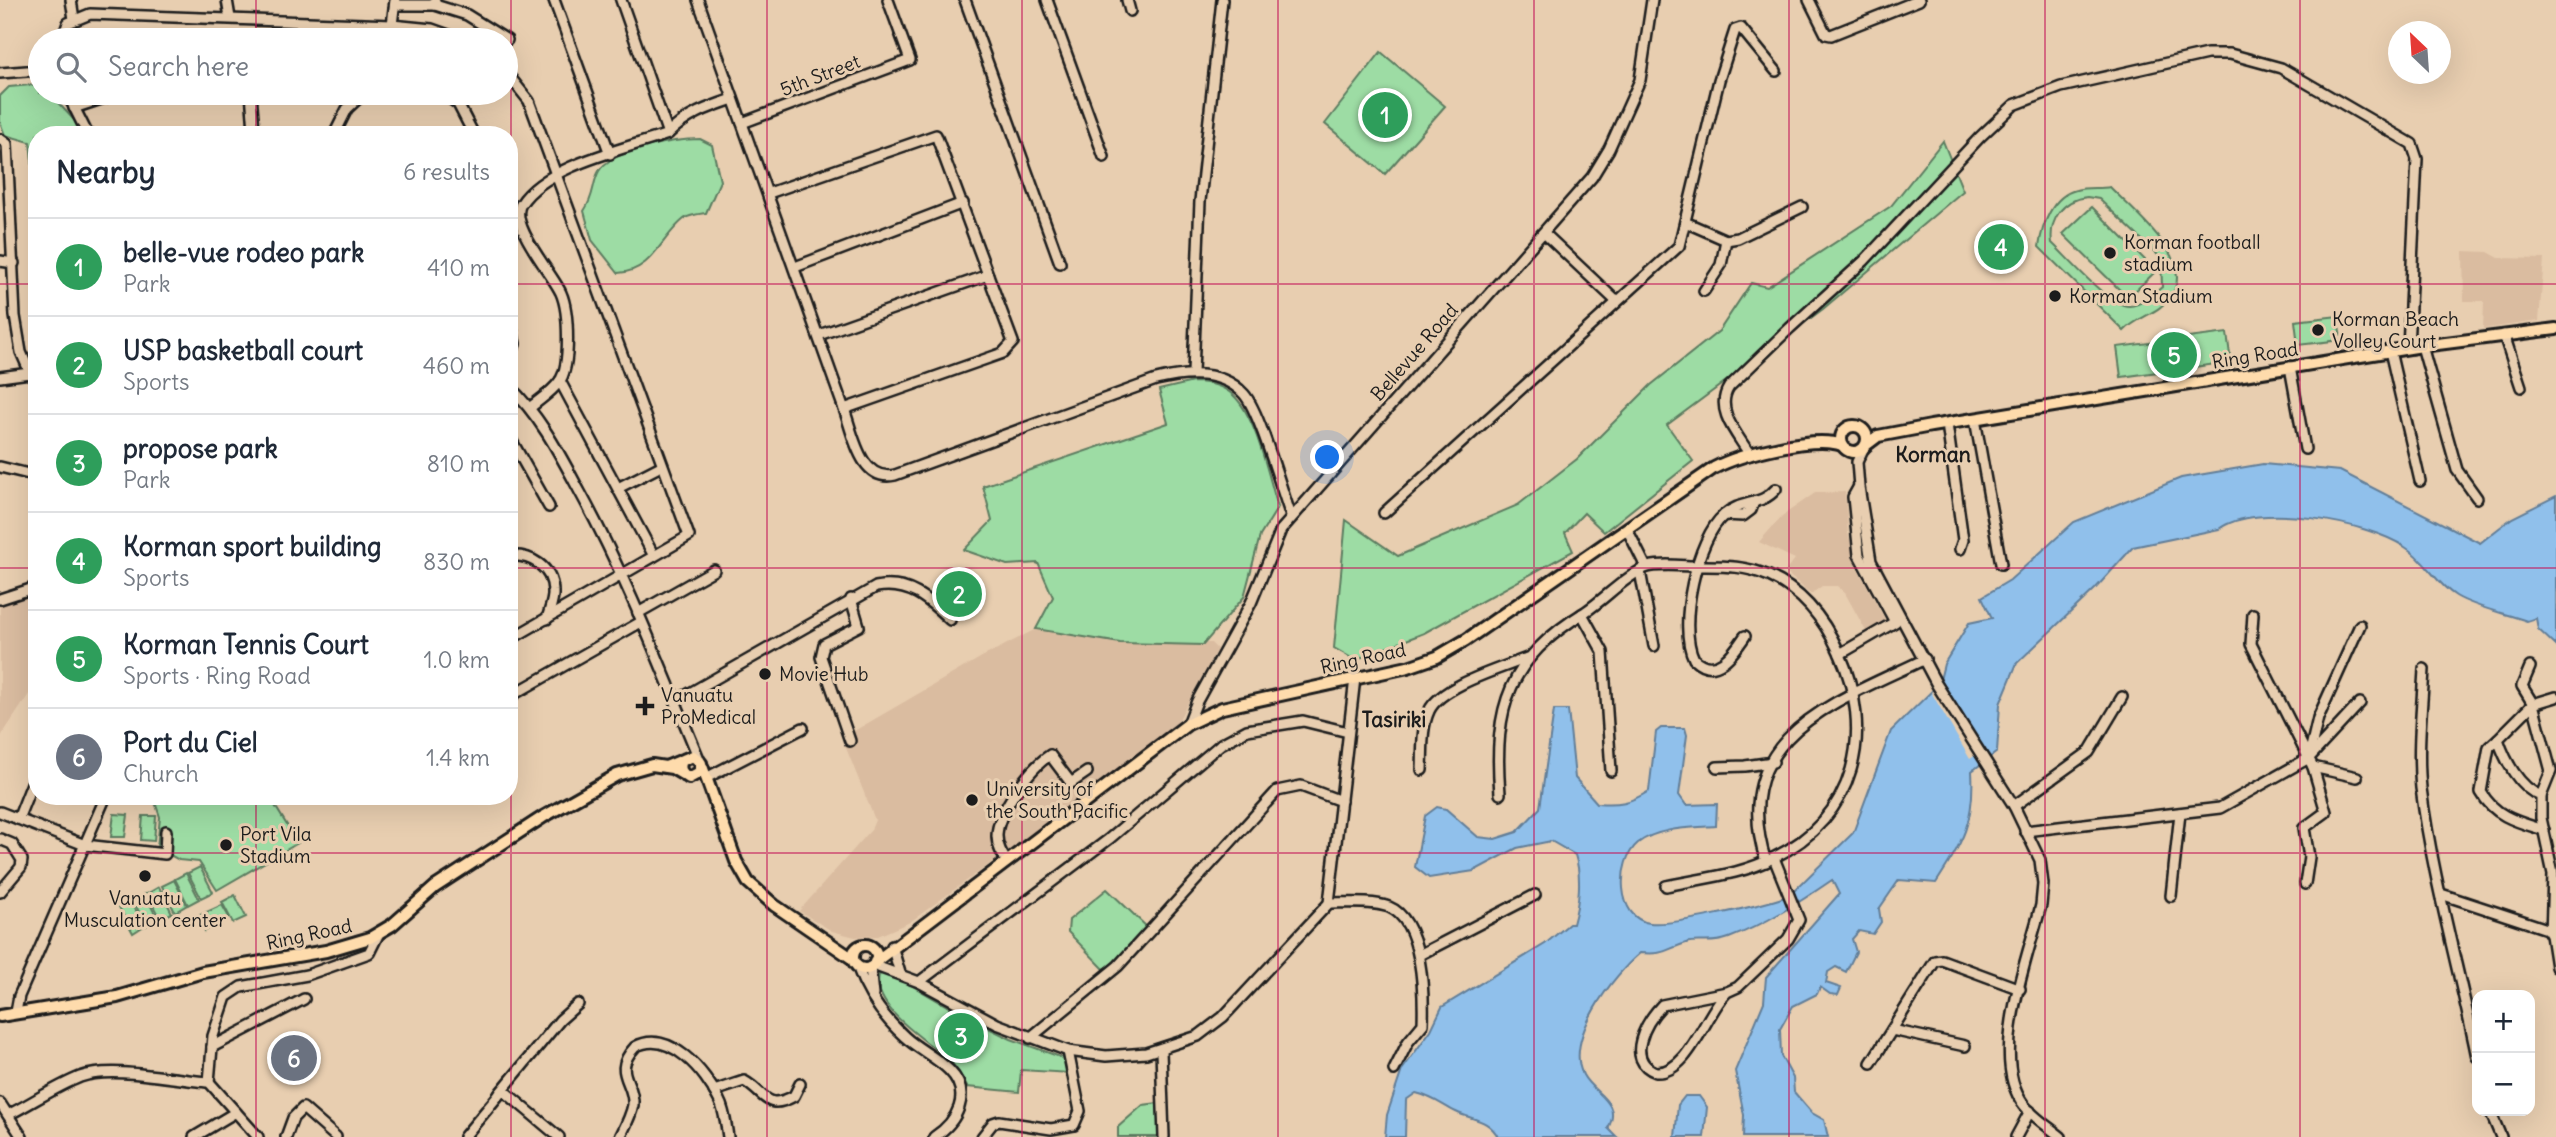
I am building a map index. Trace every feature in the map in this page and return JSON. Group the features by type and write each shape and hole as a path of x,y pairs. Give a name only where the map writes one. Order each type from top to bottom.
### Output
{"main road":[{"name":"Ring Road","path":"1864,447 1878,436 1975,419 2408,348 2556,329"},
{"path":"1864,430 1867,437 1864,447 1845,443 1853,426 1864,430 1878,436"},
{"name":"Ring Road","path":"875,962 892,946 1188,724 1222,708 1417,665 1444,653 1714,468 1750,455 1827,442 1845,443"},
{"path":"692,756 701,763 698,774 687,776 680,766 683,759 692,756"},
{"name":"Ring Road","path":"663,767 683,759"},
{"name":"Ring Road","path":"701,763 736,860 748,882 761,895 855,962"},
{"name":"Ring Road","path":"0,1016 29,1009 117,997 203,972 343,948 377,936 435,887 543,817 617,775 646,766 663,767 687,776 702,786 716,804"},
{"name":"Ring Road","path":"818,936 845,945 879,945 918,928"},
{"path":"864,946 875,952 875,962 855,962 855,950 864,946"}],"street":[{"path":"71,0 74,19"},
{"path":"227,0 230,18"},
{"path":"554,0 610,154"},
{"path":"621,0 668,134"},
{"path":"698,0 867,468 887,477 1156,380 1193,373 1209,376 1244,394 1291,516"},
{"name":"5th Street","path":"742,123 910,60 888,0"},
{"path":"965,0 1060,263"},
{"path":"1046,0 1104,157"},
{"path":"1126,0 1130,11"},
{"path":"1193,373 1200,201 1222,0"},
{"name":"Bellevue Road","path":"1188,724 1197,701 1251,603 1271,547 1291,516 1592,177 1609,149 1640,80 1652,0"},
{"path":"1809,0 1826,34 1831,35 1919,0"},
{"path":"392,25 395,2 435,3 467,15 488,28"},
{"path":"66,28 74,19 90,14 422,28"},
{"path":"1384,513 1559,356 1615,300 1679,246 1719,80 1735,30 1741,28 1776,71"},
{"path":"1750,455 1725,413 1724,398 1730,387 1864,261 1980,137 2014,105 2061,87 2207,54 2230,54 2281,68 2412,144 2417,159 2408,348"},
{"path":"0,73 28,71"},
{"path":"518,86 530,101 661,466 689,536 518,635"},
{"path":"531,407 561,381 568,357 562,295 518,218 522,202 556,174 668,134 705,108 733,99"},
{"path":"73,105 83,126"},
{"path":"74,108 83,105"},
{"path":"252,105 254,126"},
{"path":"338,126 351,105"},
{"path":"456,105 463,111 470,126"},
{"path":"769,193 936,135 1013,342 1003,353 844,409"},
{"path":"0,139 7,144 6,173 15,262 15,316 21,352 28,363"},
{"path":"795,267 963,203"},
{"path":"1685,222 1726,240 1738,238 1802,207"},
{"path":"1544,233 1615,300"},
{"path":"1704,292 1721,265 1726,240"},
{"path":"0,261 15,262"},
{"path":"819,335 988,275"},
{"path":"2504,335 2521,387"},
{"path":"2422,346 2456,470 2477,498"},
{"path":"2390,351 2420,481"},
{"path":"2290,367 2305,449"},
{"path":"0,377 28,374"},
{"path":"561,381 654,556"},
{"path":"518,395 531,407 556,446 622,577 701,763"},
{"path":"1975,419 2001,564"},
{"path":"1947,424 1963,540 1960,550"},
{"path":"1845,443 1857,462 1862,542 1867,564 1925,659 1937,685 2014,806 2040,860 2043,889 2008,1038 2008,1070 2012,1085 2030,1111 2050,1132 2061,1137"},
{"path":"1857,462 1864,447"},
{"path":"518,452 549,507"},
{"path":"618,488 661,466"},
{"path":"0,467 28,474"},
{"path":"1745,636 1731,656 1719,665 1707,667 1694,659 1689,630 1694,578 1709,532 1724,515 1742,503 1770,496 1776,489"},
{"path":"1627,529 1643,569 1654,646"},
{"path":"518,556 528,557 546,571 554,593 547,619"},
{"path":"1500,794 1497,763 1507,695 1527,658 1547,638 1643,569 1720,563 1742,566 1781,582 1813,607 1840,654 1855,693 1858,725 1855,757 1840,797 1820,824 1770,860 1742,870 1666,886"},
{"path":"518,692 714,570"},
{"path":"676,701 876,587 906,588 924,596 950,620"},
{"path":"0,599 28,590"},
{"path":"850,741 821,657 824,643 859,626 851,599"},
{"path":"1582,614 1603,652 1611,771"},
{"path":"2253,614 2251,644 2311,762 2326,812 2304,828 2309,857 2305,884"},
{"path":"1840,654 1895,622 1896,615"},
{"path":"2311,762 2318,718 2360,625"},
{"path":"1422,770 1426,722 1432,704 1439,697 1480,677 1527,658"},
{"path":"1727,992 1662,1005 1639,1041 1640,1058 1645,1065 1662,1072 1680,1063 1719,1000 1748,980 1795,930 1799,916 1759,833 1758,806 1764,777 1783,743 1804,721 1925,659"},
{"path":"2530,667 2522,686 2533,705 2554,770 2541,796 2544,830 2553,874 2551,935 2556,967"},
{"path":"2424,669 2421,787 2441,894 2476,1053"},
{"path":"875,1003 875,962 919,982 968,1011 1068,1051 1106,1056 1161,1051 1198,1036 1223,1017 1329,903 1355,678"},
{"path":"2014,806 2089,752 2122,697"},
{"path":"2544,830 2506,818 2488,806 2480,792 2489,747 2533,705 2556,697"},
{"path":"2025,831 2220,808 2311,762 2360,703"},
{"path":"919,982 1109,839 1221,744 1247,730 1303,721 1348,732"},
{"path":"706,778 803,728"},
{"path":"683,759 689,736"},
{"path":"2498,739 2504,757 2516,773 2532,793 2541,796"},
{"path":"1007,862 996,839 998,823 1032,771 1050,755 1071,783 1087,772"},
{"path":"1717,766 1773,762"},
{"path":"2311,762 2357,777"},
{"path":"1030,1038 1118,965 1276,791 1301,786 1340,801"},
{"path":"18,819 28,794"},
{"path":"16,1012 21,992 102,805"},
{"path":"0,812 85,845 164,854 166,831"},
{"path":"2171,896 2180,813"},
{"path":"0,839 12,844 22,860 21,867 0,892"},
{"path":"2441,894 2547,929 2551,935"},
{"path":"1419,955 1535,895"},
{"path":"1329,903 1389,907 1403,918 1419,955 1423,1024 1408,1042 1394,1070"},
{"path":"209,1082 212,1047 226,997 241,988 296,978 364,955 373,950 377,936"},
{"path":"892,946 900,973"},
{"path":"1871,1063 1938,960 2020,989"},
{"path":"855,962 875,1003 906,1038 950,1071 957,1082 961,1093 955,1118 934,1137"},
{"path":"21,992 29,1009"},
{"path":"212,1047 304,999"},
{"path":"464,1137 560,1020 578,1004"},
{"path":"1892,1030 1965,1046"},
{"path":"620,1137 633,1101 624,1069 630,1053 639,1045 662,1043 676,1050 698,1068 720,1101 728,1137"},
{"path":"982,1137 993,1122 999,1121 1037,1132 1066,1128 1079,1119 1079,1098 1068,1051"},
{"path":"1161,1051 1164,1137"},
{"path":"8,1115 82,1076 108,1074 209,1082 258,1137"},
{"path":"714,1091 744,1082 761,1098 781,1101 794,1096 800,1084"},
{"path":"500,1093 503,1090 559,1137"},
{"path":"0,1103 22,1137"},
{"path":"286,1137 293,1118 303,1108 336,1137"},
{"path":"2016,1137 2030,1111"},
{"path":"194,1137 236,1112"},
{"path":"2492,1116 2501,1137"}],"shaded area":[{"path":"2463,251 2488,252 2499,258 2544,259 2539,321 2483,329 2484,301 2464,301"},
{"path":"1845,492 1848,533 1857,567 1886,622 1867,633 1845,593 1837,586 1822,586 1811,594 1785,572 1795,559 1759,542 1782,516 1815,493"},
{"path":"28,599 28,696 0,738 0,603"},
{"name":"University of the South Pacific","path":"1036,629 1120,643 1211,643 1217,649 1177,723 1105,780 910,922 878,936 855,937 832,931 799,911 871,830 875,820 842,738 980,658"}],"green space":[{"path":"1381,52 1445,106 1385,174 1325,124"},
{"path":"28,85 28,105 60,105 78,126 28,126 28,141 5,135 0,122 0,96 9,87"},
{"path":"700,139 712,145 720,181 706,213 684,219 648,260 630,271 618,273 592,240 584,211 599,171 617,157 645,147"},
{"path":"1943,141 1963,191 1823,309 1667,425 1693,461 1604,532 1584,513 1565,533 1573,551 1424,633 1355,660 1334,648 1346,520 1398,556 1518,505 1577,459 1651,385 1719,331 1751,283 1767,287 1891,206"},
{"path":"2110,187 2146,222 2169,252 2176,267 2177,282 2171,296 2161,307 2124,331 2039,247 2050,212 2061,198 2076,190","holes":["2078,199 2099,199 2161,258 2162,287 2138,304 2129,306 2111,298 2052,243 2055,219 2064,207"]},
{"name":"Korman football stadium","path":"2092,207 2156,271 2128,298 2063,234"},
{"name":"Korman Beach Volley Court","path":"2338,316 2341,340 2298,345 2295,321"},
{"path":"2227,333 2231,362 2121,377 2117,347"},
{"path":"1193,382 1219,386 1233,395 1241,405 1255,432 1278,507 1260,536 1244,597 1203,645 1120,643 1036,629 1053,597 1038,563 1007,565 964,550 992,521 983,486 1168,423 1159,390"},
{"path":"964,581 972,590 954,608 945,597"},
{"name":"Port Vila Stadium","path":"156,805 275,805 298,843 217,890 199,862 179,860 157,848 160,817"},
{"path":"114,814 128,815 125,837 111,837"},
{"path":"143,816 156,816 154,841 141,840"},
{"path":"200,867 213,892 201,898 188,873"},
{"path":"186,873 199,899 188,905 175,879"},
{"path":"174,880 187,905 175,912 162,886"},
{"path":"159,887 172,913 160,919 147,894"},
{"path":"1107,889 1149,929 1115,963 1104,969 1068,932 1069,920"},
{"path":"145,894 158,920 146,926 133,900"},
{"path":"235,895 246,917 233,923 222,902"},
{"path":"131,901 144,926 133,933 119,907"},
{"path":"222,905 229,917 205,931 198,916"},
{"path":"884,973 897,977 1011,1039 1063,1058 1070,1073 1021,1070 1019,1092 967,1087 949,1060 892,1011 879,987 879,975"},
{"path":"1159,1103 1159,1137 1118,1137 1118,1127 1143,1105"}],"water":[{"path":"2263,464 2340,471 2480,543 2512,518 2556,496 2556,646 2538,629 2536,618 2527,621 2464,600 2442,585 2419,558 2405,547 2388,538 2340,523 2312,518 2258,516 2236,521 2219,529 2133,547 2095,589 2017,663 2000,704 1997,752 1972,771 1969,818 1960,843 1936,883 1899,880 1879,909 1881,922 1873,934 1859,931 1852,939 1856,952 1846,972 1836,967 1828,972 1826,983 1841,988 1838,995 1830,994 1820,987 1817,994 1793,1006 1780,1029 1781,1056 1793,1078 1794,1092 1812,1113 1824,1120 1828,1137 1743,1137 1744,1115 1735,1071 1764,1002 1766,977 1839,894 1832,880 1782,912 1729,938 1691,942 1660,953 1640,953 1617,976 1586,1026 1580,1043 1579,1060 1583,1075 1612,1111 1608,1128 1617,1137 1498,1137 1485,1123 1416,1093 1406,1100 1405,1137 1385,1137 1387,1115 1402,1070 1431,1030 1442,1007 1545,944 1569,924 1573,924 1579,890 1575,855 1551,841 1517,848 1474,871 1429,878 1415,867 1425,816 1437,807 1446,809 1478,837 1495,839 1517,832 1540,808 1554,710 1568,710 1575,778 1597,803 1624,802 1649,791 1656,732 1661,728 1685,728 1687,735 1679,795 1686,805 1717,804 1716,826 1676,829 1656,834 1638,843 1631,851 1623,875 1623,888 1625,901 1639,919 1661,923 1695,919 1782,898 1791,894 1853,833 1891,731 1939,684 1944,664 1969,623 1992,618 1982,597 2010,580 2074,522 2181,478"},
{"path":"1685,1096 1699,1096 1707,1107 1704,1137 1675,1137 1678,1105"}],"pier":[{"path":"1941,686 1980,752 1970,759 1931,692"}],"place":[{"name":"belle-vue rodeo park","path":"1385,115"},
{"name":"Korman sport building","path":"2001,247"},
{"name":"Korman football stadium","path":"2110,253"},
{"name":"Korman Stadium","path":"2055,296"},
{"name":"Korman Beach Volley Court","path":"2318,330"},
{"name":"Korman Tennis Court","path":"2174,355"},
{"name":"USP basketball court","path":"959,594"},
{"name":"Movie Hub","path":"765,674"},
{"name":"Vanuatu ProMedical","path":"645,706"},
{"name":"University of the South Pacific","path":"972,800"},
{"name":"Port Vila Stadium","path":"226,845"},
{"name":"Vanuatu Musculation center","path":"145,876"},
{"name":"propose park","path":"961,1036"},
{"name":"Port du Ciel","path":"294,1058"}],"district":[{"name":"Korman","path":"1933,454"},
{"name":"Tasiriki","path":"1394,719"}]}
